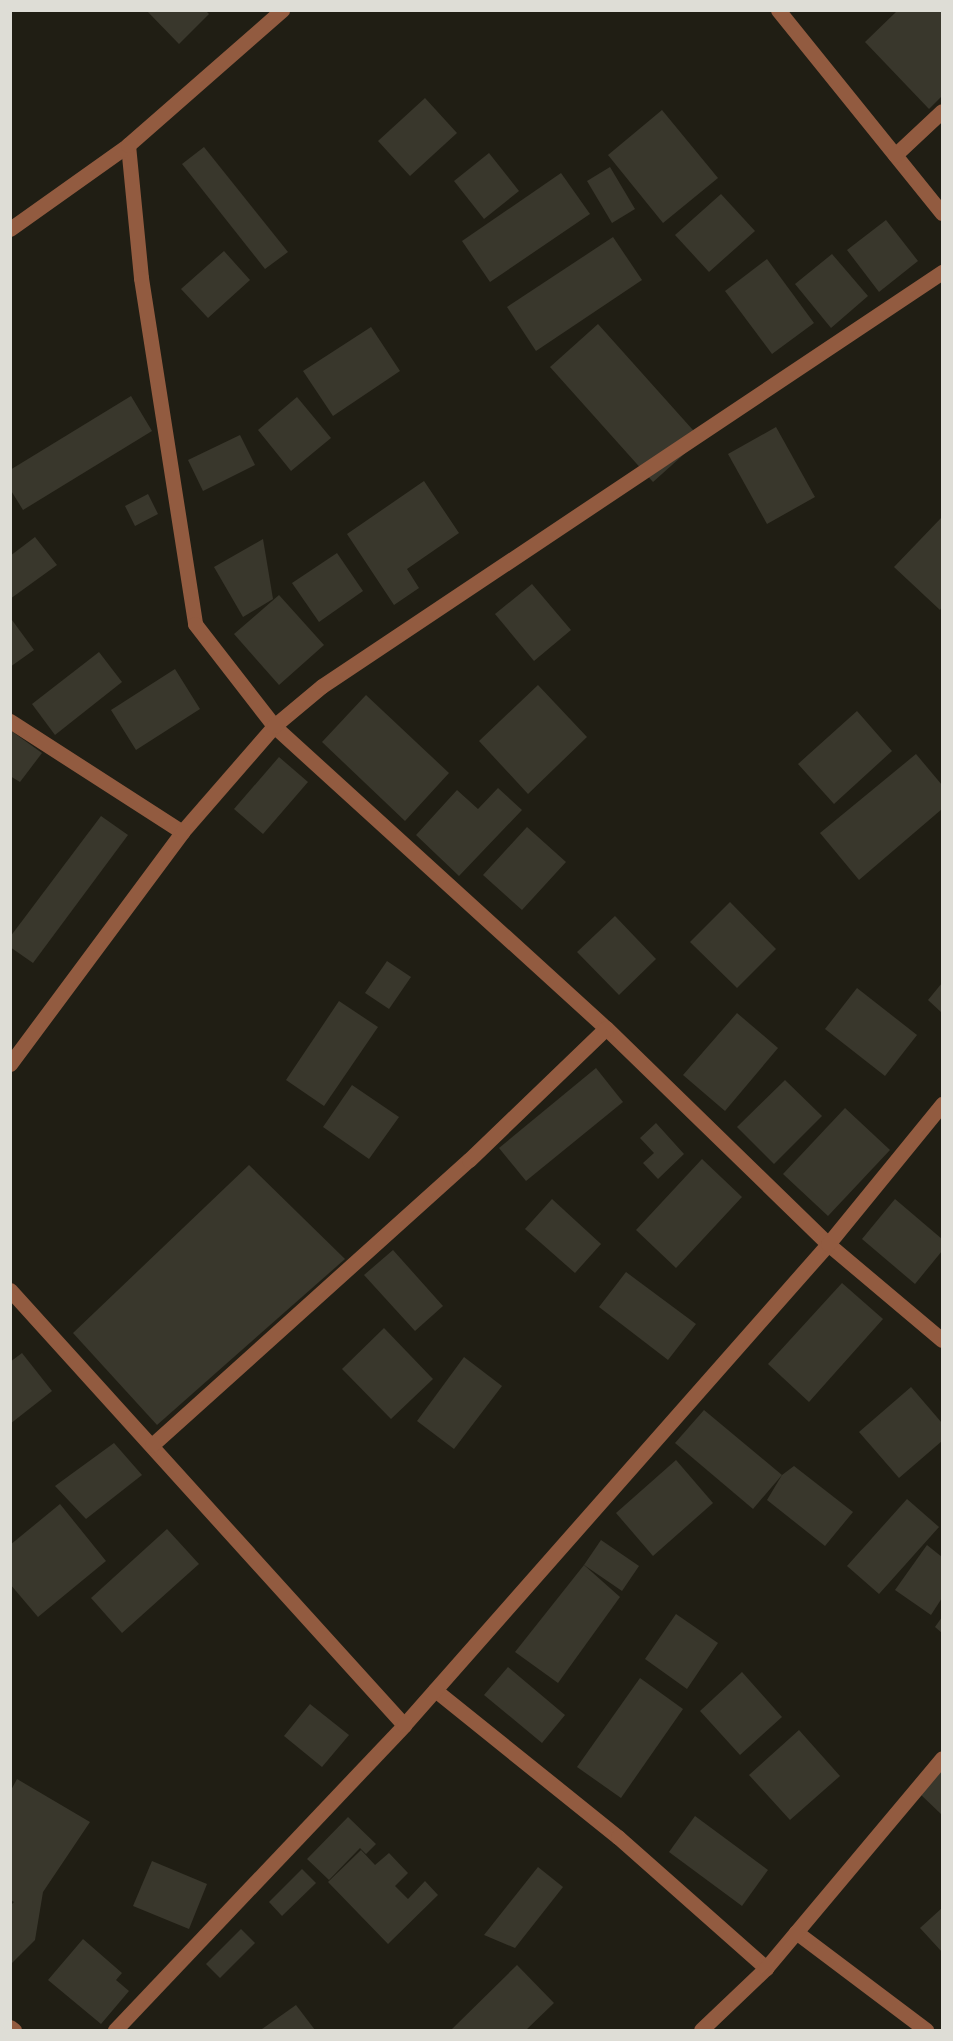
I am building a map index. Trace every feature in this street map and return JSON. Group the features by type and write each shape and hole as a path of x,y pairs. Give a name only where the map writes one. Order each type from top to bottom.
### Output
{"street":[{"path":"10,229 128,145 282,10"},
{"path":"778,10 942,213"},
{"path":"895,155 942,111"},
{"path":"128,145 141,278 195,624 274,726 606,1028 828,1244 942,1340"},
{"path":"10,1064 182,832 274,726 322,686 942,272"},
{"path":"10,721 182,832"},
{"path":"152,1445 469,1160 606,1028"},
{"path":"115,2031 404,1725 828,1244 942,1104"},
{"path":"10,1290 404,1725"},
{"path":"435,1690 618,1837 766,1968"},
{"path":"701,2031 766,1968 942,1758"},
{"path":"796,1932 926,2031"},
{"path":"10,2027 14,2031"}],"building":[{"path":"146,10 205,10 209,14 179,44"},
{"path":"898,10 942,10 942,96 929,109 865,42"},
{"path":"425,98 457,133 410,176 378,141"},
{"path":"662,110 718,178 663,223 608,155"},
{"path":"204,147 288,252 265,269 182,164"},
{"path":"489,153 519,191 484,219 454,181"},
{"path":"610,167 635,209 612,223 587,181"},
{"path":"561,173 590,214 490,282 462,241"},
{"path":"721,194 755,231 709,272 675,235"},
{"path":"886,220 918,261 879,292 847,250"},
{"path":"613,237 642,280 536,351 507,307"},
{"path":"224,251 250,280 208,318 181,289"},
{"path":"832,254 868,296 831,328 795,284"},
{"path":"767,259 814,323 772,354 725,291"},
{"path":"598,324 701,439 653,482 550,367"},
{"path":"371,327 400,371 333,416 303,371"},
{"path":"131,396 152,431 23,510 10,489 10,470"},
{"path":"297,397 331,438 291,471 258,430"},
{"path":"776,427 815,497 767,524 728,454"},
{"path":"240,435 255,465 203,491 188,460"},
{"path":"424,481 459,533 407,569 419,588 394,605 347,534"},
{"path":"148,494 158,514 135,526 125,506"},
{"path":"942,517 942,607 940,610 894,567"},
{"path":"35,537 57,565 10,599 10,556"},
{"path":"263,539 273,599 243,617 214,567"},
{"path":"337,553 363,591 319,622 292,583"},
{"path":"532,584 571,630 534,661 495,614"},
{"path":"279,595 324,645 279,685 234,634"},
{"path":"12,620 34,650 10,667 10,621"},
{"path":"99,652 122,682 55,735 32,704"},
{"path":"175,669 200,709 136,750 111,710"},
{"path":"538,685 587,737 528,794 479,741"},
{"path":"366,695 449,773 405,821 322,742"},
{"path":"857,711 892,751 834,804 798,764"},
{"path":"10,730 42,753 20,782 10,776"},
{"path":"916,754 942,785 942,809 859,880 820,833"},
{"path":"279,757 308,782 263,834 234,809"},
{"path":"498,788 522,810 459,876 416,835 457,790 478,809"},
{"path":"101,816 128,835 33,963 10,947 10,937"},
{"path":"527,827 566,862 522,910 483,875"},
{"path":"730,902 776,949 737,988 690,942"},
{"path":"615,916 656,959 619,995 577,952"},
{"path":"387,961 411,977 389,1009 365,993"},
{"path":"942,983 942,1013 928,1000"},
{"path":"857,988 917,1035 885,1076 825,1029"},
{"path":"339,1001 378,1027 324,1106 286,1080"},
{"path":"737,1013 778,1048 725,1111 683,1075"},
{"path":"596,1068 623,1102 526,1181 499,1148"},
{"path":"785,1080 822,1116 774,1164 737,1127"},
{"path":"352,1085 399,1117 369,1159 323,1127"},
{"path":"845,1108 890,1150 828,1216 783,1174"},
{"path":"656,1123 684,1154 658,1179 643,1163 654,1153 640,1138"},
{"path":"702,1159 742,1197 676,1268 636,1230"},
{"path":"249,1165 345,1259 157,1425 73,1333"},
{"path":"552,1199 601,1244 575,1273 525,1229"},
{"path":"895,1199 942,1239 942,1251 915,1284 862,1239"},
{"path":"393,1250 443,1306 415,1331 364,1275"},
{"path":"626,1272 696,1324 668,1360 599,1307"},
{"path":"842,1283 883,1319 809,1402 768,1364"},
{"path":"384,1328 433,1379 391,1419 342,1369"},
{"path":"22,1353 52,1391 10,1424 10,1362"},
{"path":"464,1357 502,1386 454,1449 417,1421"},
{"path":"911,1387 942,1423 942,1441 899,1478 859,1432"},
{"path":"704,1410 782,1475 753,1509 675,1443"},
{"path":"114,1443 142,1475 86,1519 55,1486"},
{"path":"676,1460 713,1503 653,1556 616,1513"},
{"path":"794,1466 853,1512 825,1546 767,1500 782,1475"},
{"path":"907,1499 939,1527 879,1594 847,1566"},
{"path":"60,1504 106,1561 38,1617 10,1584 10,1545"},
{"path":"167,1529 199,1564 122,1633 91,1598"},
{"path":"601,1540 639,1566 622,1591 584,1565"},
{"path":"927,1545 942,1557 942,1598 931,1615 895,1590"},
{"path":"584,1565 620,1597 558,1683 515,1652"},
{"path":"676,1614 718,1643 687,1689 645,1659"},
{"path":"942,1617 942,1633 935,1627"},
{"path":"508,1667 565,1715 542,1743 484,1695"},
{"path":"742,1672 782,1717 740,1755 700,1711"},
{"path":"640,1678 683,1709 621,1798 577,1767"},
{"path":"310,1704 349,1735 322,1767 284,1736"},
{"path":"799,1730 840,1776 790,1820 749,1775"},
{"path":"942,1765 942,1815 918,1792"},
{"path":"17,1779 90,1822 43,1892 35,1940 10,1965 10,1906 14,1902 10,1900 10,1792"},
{"path":"695,1816 768,1870 742,1906 669,1852"},
{"path":"348,1817 376,1844 366,1854 360,1848 329,1880 307,1859"},
{"path":"361,1850 375,1865 389,1853 408,1873 395,1886 408,1899 425,1881 438,1895 388,1944 328,1882"},
{"path":"152,1861 207,1884 189,1929 133,1906"},
{"path":"538,1867 563,1887 515,1948 484,1935"},
{"path":"302,1869 316,1883 282,1916 269,1902"},
{"path":"942,1908 942,1952 920,1928"},
{"path":"241,1929 255,1943 220,1978 206,1964"},
{"path":"83,1939 122,1973 116,1980 129,1991 101,2024 48,1980"},
{"path":"517,1965 554,2003 526,2030 451,2030"},
{"path":"296,2005 315,2030 262,2029"}]}
